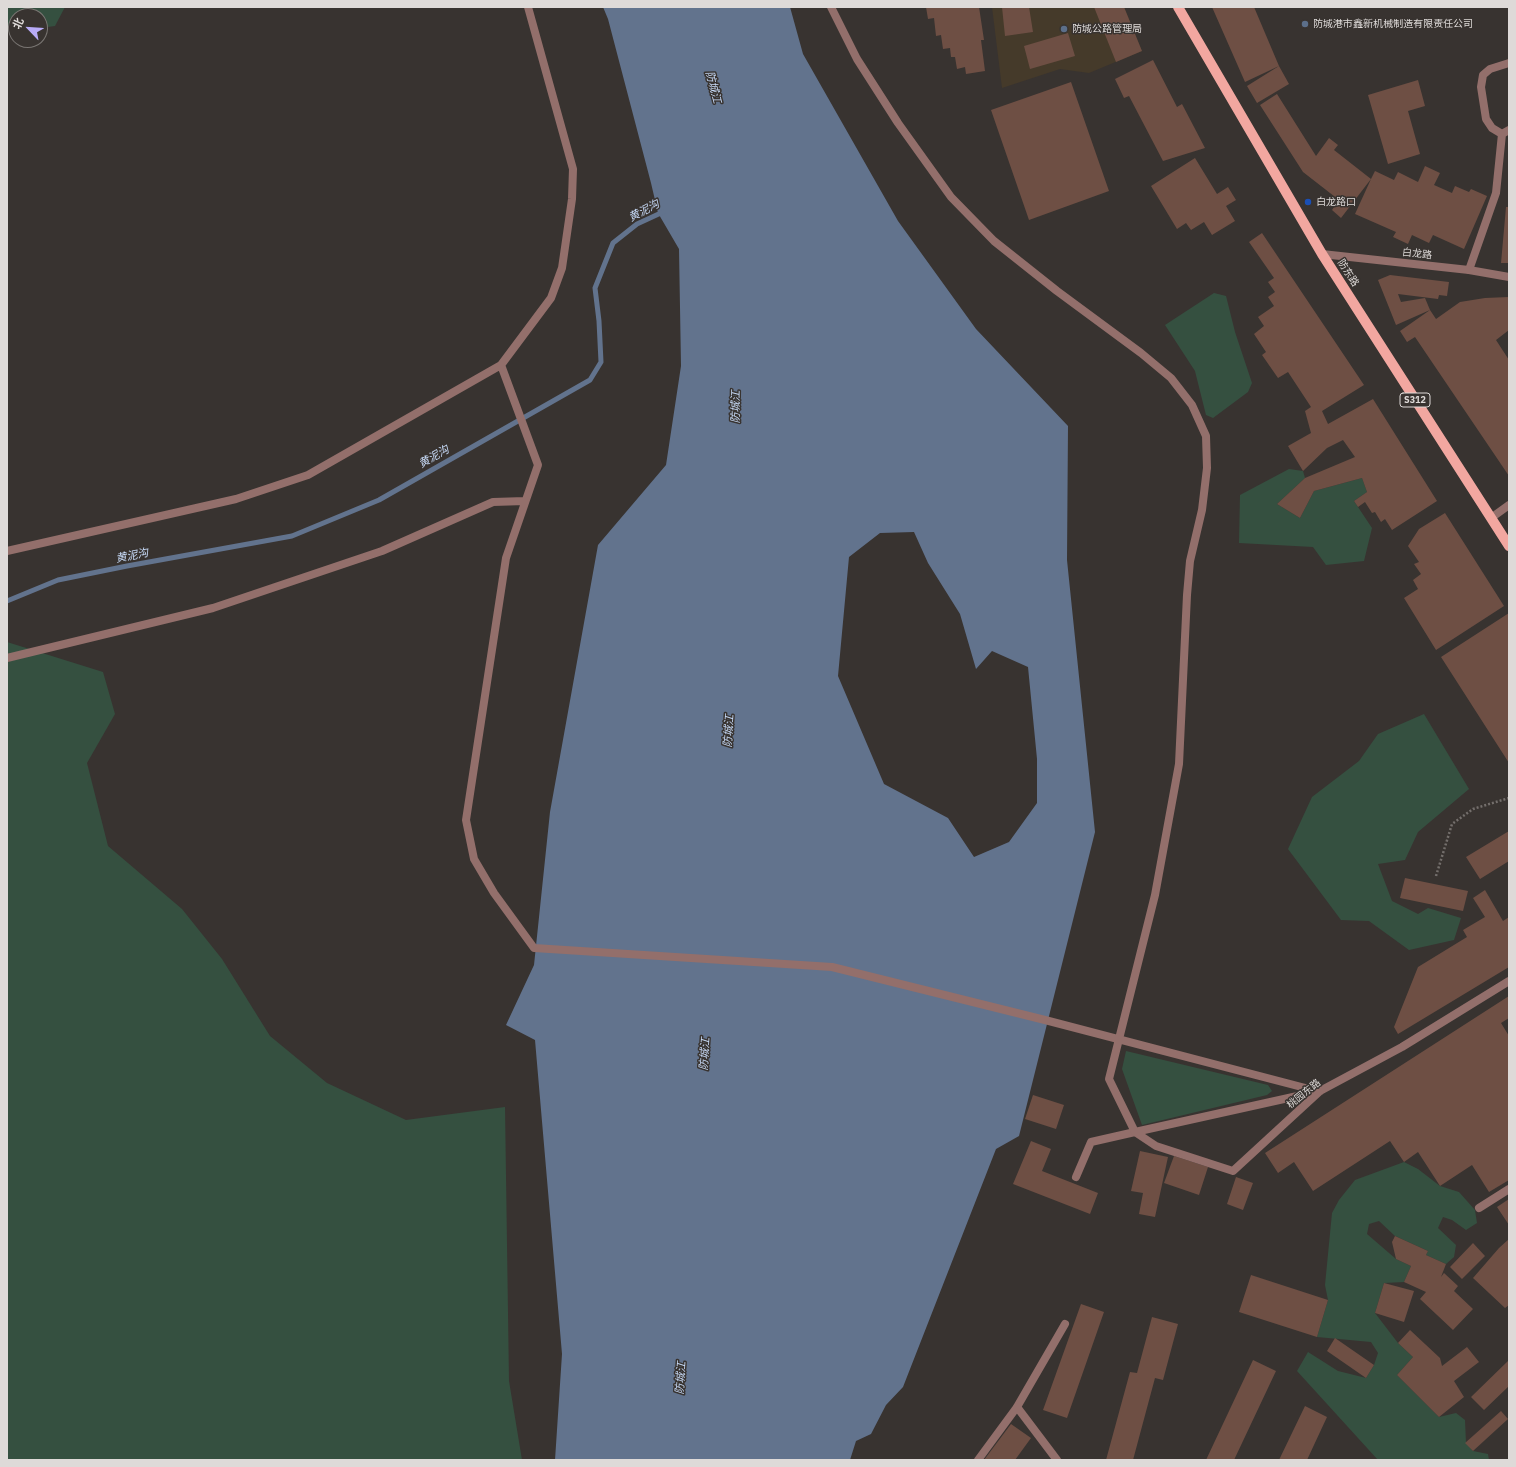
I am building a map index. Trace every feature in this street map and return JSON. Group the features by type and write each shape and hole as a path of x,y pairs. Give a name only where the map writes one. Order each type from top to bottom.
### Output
{"main road":[{"name":"防东路","path":"1178,7 1322,254 1509,546"}],"street":[{"path":"7,551 236,499 308,475 501,365 551,298 562,268 572,199 573,168 528,7"},
{"path":"831,7 857,59 898,123 951,197 994,241 1057,291 1141,353 1171,378 1192,405 1206,436 1207,468 1202,510 1190,561 1187,595 1179,764 1155,895 1110,1079 1135,1132"},
{"path":"1469,270 1496,193 1505,132 1492,128 1486,119 1481,86 1483,75 1490,69 1509,63"},
{"name":"白龙路","path":"1322,254 1469,270 1509,277"},
{"path":"501,365 538,465 506,558 466,820 474,859 494,893 534,948 832,967 1320,1091"},
{"path":"7,658 213,608 382,551 493,502 525,501"},
{"path":"1491,518 1509,505"},
{"name":"桃园东路","path":"1135,1132 1156,1146 1233,1171 1320,1091 1402,1047 1509,981"},
{"path":"1076,1177 1091,1142 1320,1091"},
{"path":"1479,1208 1509,1189"},
{"path":"978,1460 1017,1407 1065,1324"},
{"path":"1017,1407 1057,1460"}],"path":[{"path":"1436,876 1452,824 1473,809 1509,798"}],"shaded area":[{"name":"防城公路管理局","path":"992,7 1124,7 1142,51 1089,73 1060,69 1002,88"}],"green space":[{"path":"7,7 65,7 55,26 48,27 48,8 8,8 7,31"},
{"path":"1214,293 1226,296 1235,332 1252,383 1248,392 1213,418 1206,415 1195,371 1165,325"},
{"path":"1289,469 1303,471 1305,478 1277,504 1300,518 1314,491 1362,478 1367,492 1354,501 1372,528 1364,561 1326,565 1313,547 1239,543 1240,495"},
{"path":"7,642 103,672 115,714 87,763 108,846 182,909 222,959 270,1036 327,1083 406,1120 505,1107 509,1381 522,1460 7,1460"},
{"path":"1424,714 1469,789 1418,832 1405,860 1378,864 1392,901 1418,914 1428,908 1461,918 1454,940 1409,950 1369,921 1341,920 1288,849 1312,797 1359,761 1378,734"},
{"path":"1126,1051 1268,1085 1272,1091 1267,1095 1142,1125 1122,1069"},
{"path":"1404,1162 1418,1169 1440,1186 1459,1192 1475,1210 1477,1223 1466,1230 1452,1220 1443,1217 1438,1228 1456,1245 1454,1257 1446,1264 1426,1255 1428,1251 1395,1236 1379,1221 1369,1224 1367,1234 1396,1259 1411,1266 1404,1282 1384,1283 1375,1313 1398,1343 1413,1357 1397,1375 1439,1417 1456,1413 1465,1420 1466,1443 1473,1451 1488,1454 1489,1460 1378,1460 1297,1371 1308,1352 1338,1371 1366,1378 1374,1365 1378,1353 1371,1342 1317,1337 1328,1300 1325,1285 1332,1213 1339,1200 1355,1180"}],"water":[{"name":"防城江","path":"603,7 790,7 803,54 898,221 976,329 1068,426 1067,560 1095,832 1019,1136 996,1149 903,1387 886,1405 871,1434 856,1441 850,1460 555,1460 562,1354 535,1040 506,1025 534,965 550,812 598,545 666,465 681,366 679,249 658,213 608,19","holes":["914,532 928,563 960,614 976,669 992,651 1028,667 1037,759 1037,803 1009,842 974,857 948,818 884,784 838,676 849,557 880,533"]}],"building":[{"path":"926,7 979,7 984,40 981,40 985,71 966,74 965,67 957,69 955,57 951,57 950,48 943,49 941,35 936,36 934,18 928,19"},
{"path":"1002,7 1029,7 1033,32 1005,36"},
{"path":"1094,7 1124,7 1142,51 1116,62"},
{"path":"1212,7 1254,7 1279,66 1245,82"},
{"path":"1068,33 1075,56 1030,69 1024,46"},
{"path":"1153,60 1177,107 1182,104 1205,148 1163,161 1129,96 1124,98 1115,79"},
{"path":"1279,66 1289,84 1257,103 1247,86"},
{"path":"1418,80 1425,106 1408,111 1420,154 1388,164 1368,95"},
{"path":"1071,82 1109,191 1029,220 991,110"},
{"path":"1277,94 1316,156 1329,138 1338,145 1334,150 1371,179 1341,218 1332,210 1339,200 1303,172 1260,105"},
{"path":"1195,158 1217,194 1228,187 1236,200 1226,206 1235,221 1212,235 1204,222 1191,230 1186,223 1177,229 1151,186"},
{"path":"1425,166 1440,173 1434,185 1452,193 1455,186 1469,192 1471,189 1487,196 1464,249 1433,235 1429,243 1412,235 1408,244 1393,237 1396,232 1355,214 1375,171 1394,180 1398,172 1418,182"},
{"path":"1506,207 1509,207 1509,263 1501,263"},
{"path":"1262,233 1364,385 1322,411 1328,424 1373,399 1437,501 1392,530 1385,519 1381,522 1375,512 1372,513 1365,502 1358,507 1354,501 1367,492 1362,478 1314,491 1300,518 1277,504 1305,478 1355,457 1343,440 1327,448 1303,471 1288,446 1311,433 1305,411 1311,407 1288,372 1278,378 1262,355 1266,352 1254,334 1264,326 1258,317 1274,306 1268,297 1275,292 1268,282 1274,278 1249,242"},
{"path":"1390,275 1449,282 1447,296 1439,295 1438,299 1398,294 1401,302 1425,298 1430,310 1396,325 1378,280"},
{"path":"1509,297 1509,330 1496,340 1509,360 1509,476 1415,337 1407,342 1400,331 1430,310 1436,319 1460,302 1485,298"},
{"path":"1445,513 1504,606 1436,650 1404,598 1418,589 1413,580 1421,574 1414,564 1419,562 1408,546 1419,529"},
{"path":"1509,613 1509,763 1441,657"},
{"path":"1509,831 1509,861 1480,879 1466,857"},
{"path":"1405,878 1468,891 1463,911 1400,898"},
{"path":"1485,890 1503,921 1509,917 1509,967 1398,1034 1394,1027 1418,967 1467,937 1463,930 1485,917 1473,898"},
{"path":"1509,996 1509,1018 1501,1023 1509,1036 1509,1180 1489,1192 1472,1165 1440,1186 1418,1152 1404,1162 1390,1141 1313,1191 1294,1162 1278,1173 1265,1153"},
{"path":"1033,1095 1064,1105 1056,1129 1025,1119"},
{"path":"1031,1141 1051,1149 1042,1171 1098,1193 1090,1214 1013,1184"},
{"path":"1140,1151 1168,1157 1155,1217 1139,1214 1143,1193 1131,1191"},
{"path":"1174,1156 1208,1167 1199,1195 1164,1183"},
{"path":"1236,1177 1253,1183 1243,1210 1227,1204"},
{"path":"1509,1199 1509,1225 1497,1207"},
{"path":"1395,1236 1428,1251 1426,1255 1446,1264 1441,1277 1444,1273 1458,1286 1454,1291 1473,1309 1453,1330 1420,1299 1426,1292 1404,1282 1411,1266 1396,1259 1392,1242"},
{"path":"1509,1239 1509,1305 1505,1308 1473,1278 1499,1248"},
{"path":"1473,1243 1485,1256 1462,1279 1450,1267"},
{"path":"1251,1275 1328,1300 1317,1337 1239,1312"},
{"path":"1384,1283 1414,1291 1404,1322 1375,1313"},
{"path":"1081,1304 1104,1312 1067,1418 1043,1410"},
{"path":"1152,1317 1178,1324 1163,1380 1155,1378 1133,1460 1106,1460 1130,1372 1137,1373"},
{"path":"1410,1330 1440,1358 1442,1366 1467,1347 1479,1362 1454,1381 1464,1397 1439,1417 1397,1375 1413,1357 1398,1343"},
{"path":"1335,1338 1374,1365 1366,1378 1327,1351"},
{"path":"1253,1360 1276,1371 1234,1460 1206,1460"},
{"path":"1509,1360 1509,1386 1484,1410 1471,1397"},
{"path":"1305,1406 1327,1417 1307,1460 1279,1460"},
{"path":"1501,1411 1508,1419 1473,1451 1465,1443"},
{"path":"1011,1424 1031,1438 1015,1460 984,1460"}],"waterway":[{"name":"黄泥沟","path":"7,601 58,580 292,536 379,500 590,380 601,362 599,321 595,288 613,243 637,224 663,212"}],"place":[{"name":"防城港市鑫新机械制造有限责任公司","path":"1305,24"},
{"name":"防城公路管理局","path":"1064,29"},
{"name":"白龙路口","path":"1308,202"}]}
